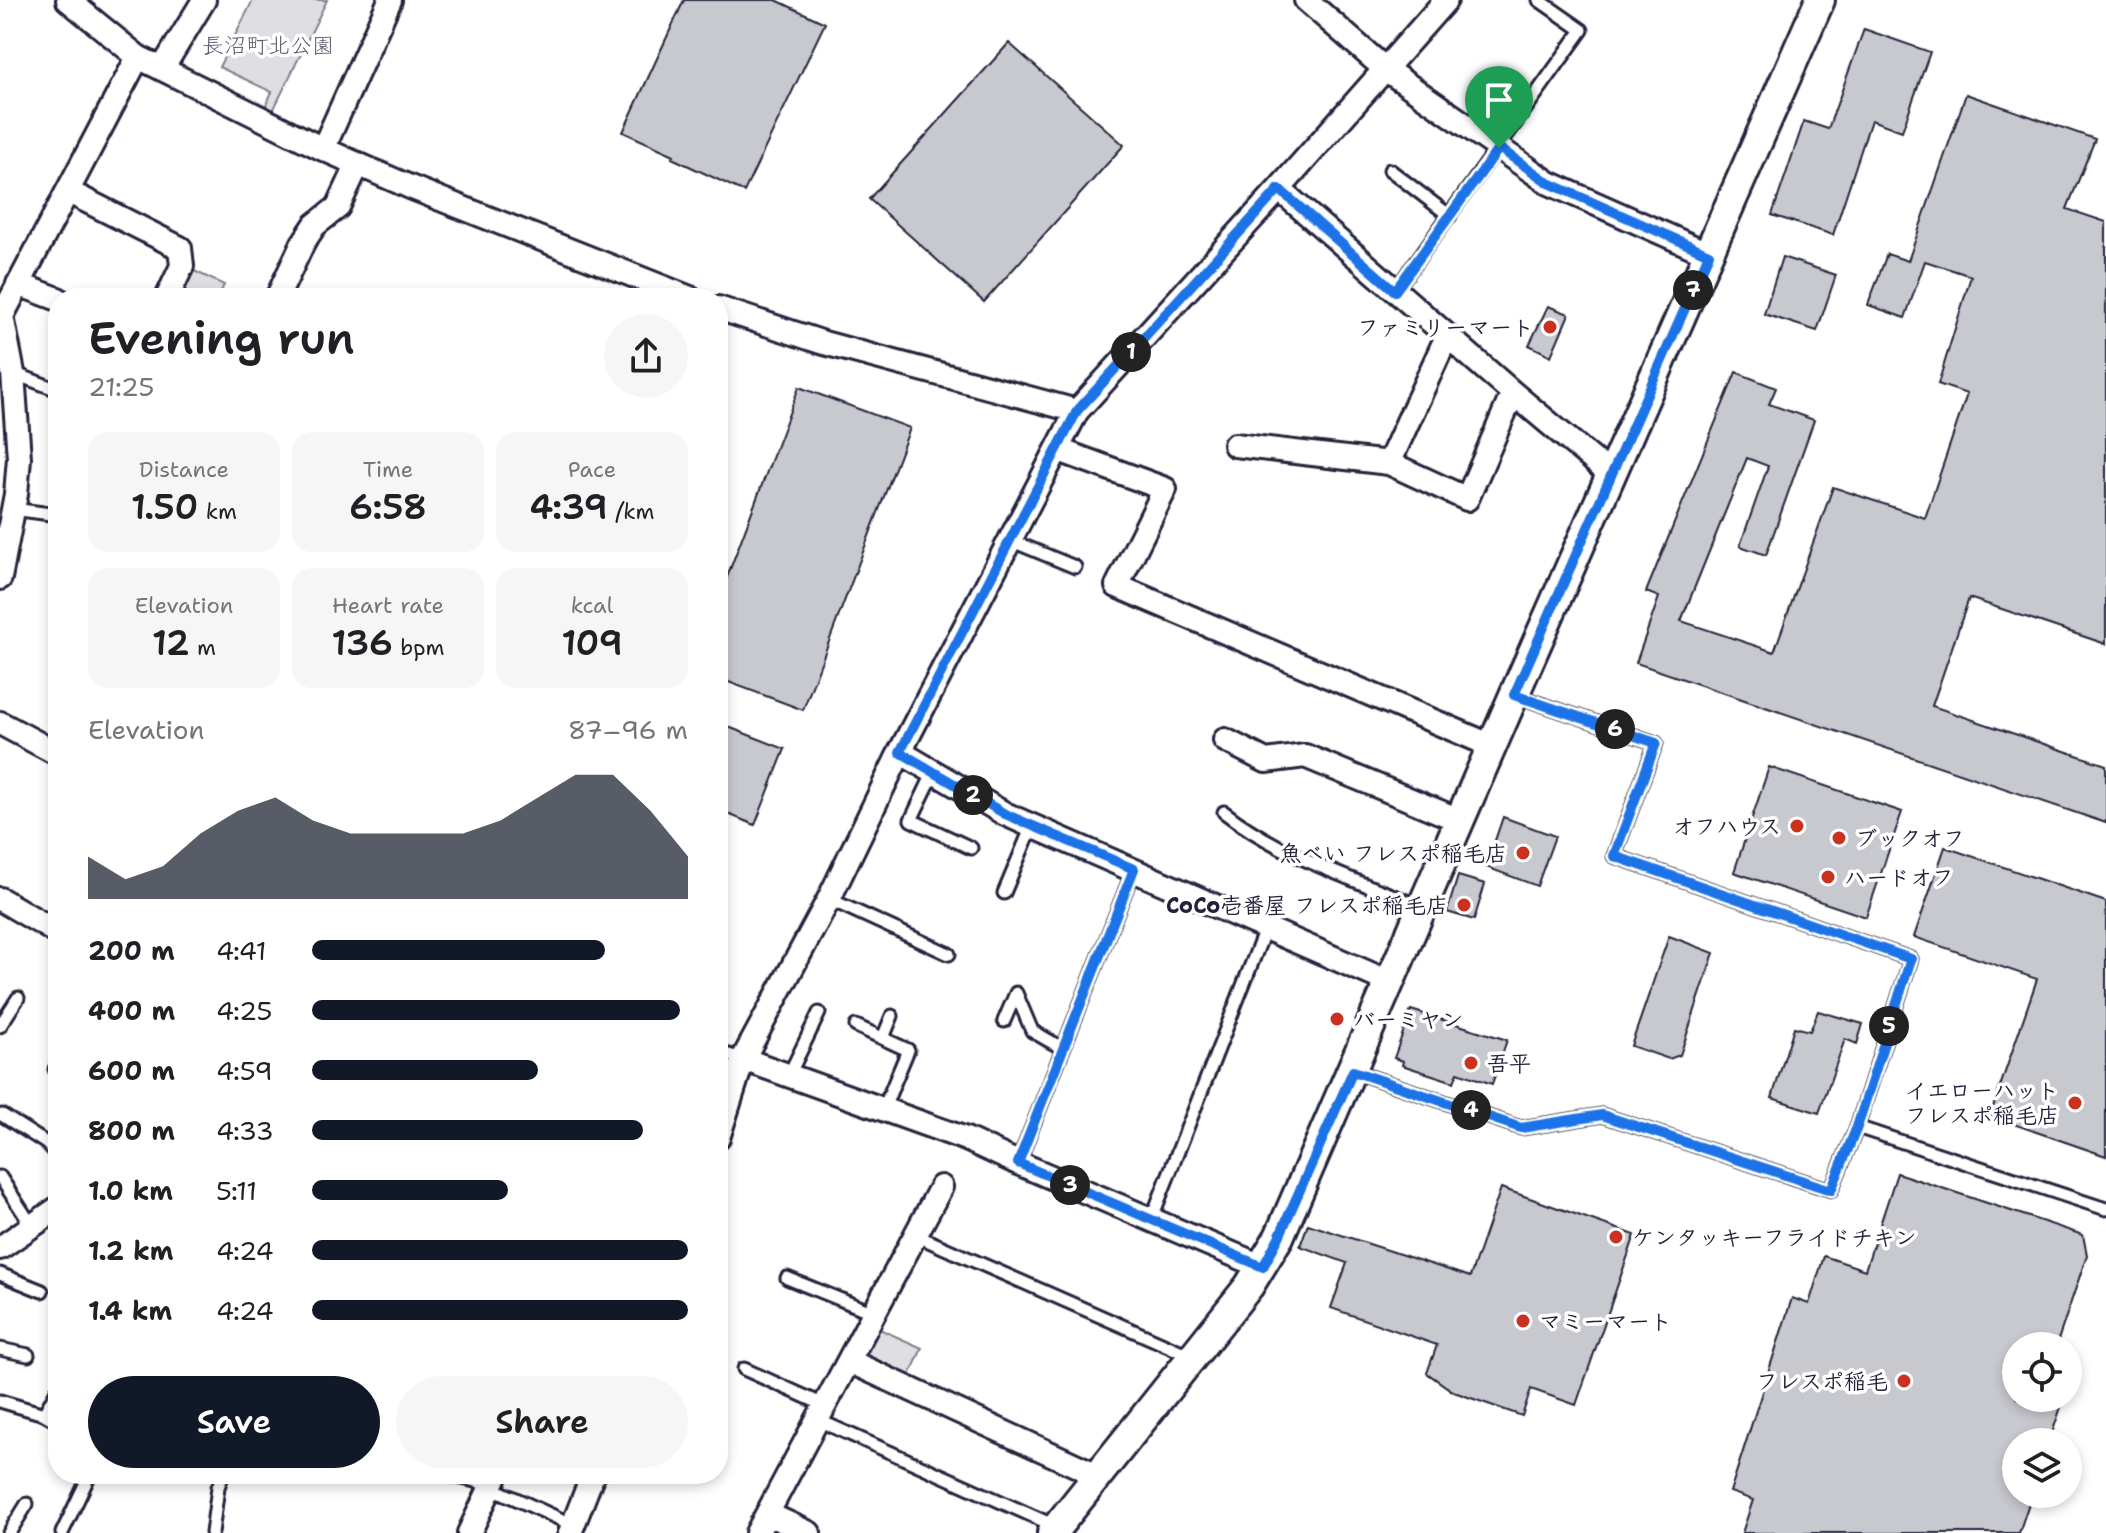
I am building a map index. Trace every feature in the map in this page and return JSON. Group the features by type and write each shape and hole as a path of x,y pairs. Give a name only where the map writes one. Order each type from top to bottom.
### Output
{"street":[{"path":"68,0 138,57 323,149 410,187 665,288"},
{"path":"162,69 204,0"},
{"path":"323,149 390,0"},
{"path":"1306,0 1385,69 1549,183 1709,254"},
{"path":"728,1106 743,1059 829,899 900,752 1077,411 1446,0"},
{"path":"1055,1530 1263,1267 1279,1237 1820,0"},
{"path":"0,578 19,458 13,373 2,316 138,57"},
{"path":"282,288 315,225 338,207 358,164"},
{"path":"1279,189 1611,475"},
{"path":"69,192 180,248 182,266 172,288"},
{"path":"18,284 48,295"},
{"path":"728,311 824,343 1077,411"},
{"path":"1389,463 1447,336"},
{"path":"1235,445 1389,463 1467,499 1513,393"},
{"path":"1059,450 1165,489 1117,586 1492,746"},
{"path":"0,723 48,749"},
{"path":"1225,740 1266,761 1305,756 1459,820"},
{"path":"900,752 1000,811 1389,982"},
{"path":"0,899 48,927"},
{"path":"743,1059 966,1139 1263,1267"},
{"path":"809,1533 763,1523 941,1187"},
{"path":"0,1248 48,1217"},
{"path":"849,1361 1097,1475"},
{"path":"469,1533 492,1484"},
{"path":"571,1529 589,1484"}],"lane":[{"path":"1395,291 1582,30 1539,0"},
{"path":"1390,170 1450,216"},
{"path":"13,373 48,386"},
{"path":"13,509 48,514"},
{"path":"1012,541 1075,567"},
{"path":"1353,1071 1521,1128 1602,1115 1831,1190 1857,1127 1911,959 1614,856 1656,743 1514,695"},
{"path":"934,772 911,820 971,848"},
{"path":"1224,812 1276,847 1422,907"},
{"path":"1004,893 1032,826"},
{"path":"1018,1163 1134,869"},
{"path":"829,899 949,954"},
{"path":"1151,1220 1266,927"},
{"path":"1004,1021 1016,993 1032,1031 1062,1048"},
{"path":"0,1026 18,998"},
{"path":"789,1075 819,1013"},
{"path":"883,1038 892,1016"},
{"path":"856,1026 908,1050 883,1110"},
{"path":"728,1055 743,1059"},
{"path":"2,1115 48,1145"},
{"path":"1857,1127 2106,1209"},
{"path":"0,1177 32,1226"},
{"path":"915,1235 1191,1356"},
{"path":"0,1274 42,1291"},
{"path":"787,1278 874,1313"},
{"path":"0,1349 28,1355"},
{"path":"744,1369 822,1413 1055,1530"},
{"path":"0,1401 48,1416"},
{"path":"44,1414 48,1407"},
{"path":"62,1533 85,1484"},
{"path":"212,1533 219,1484"},
{"path":"498,1484 571,1529"},
{"path":"13,1532 27,1504"}],"green space":[{"name":"長沼町北公園","path":"253,0 327,0 271,115 263,111 272,92 219,67"},
{"path":"190,269 224,285 223,288 181,288"},
{"path":"875,1327 922,1348 908,1380 861,1359"}],"building":[{"path":"684,0 776,0 825,23 744,192 623,132"},
{"path":"1864,29 1930,52 1902,131 1871,120 1833,235 1772,215 1804,121 1828,129"},
{"path":"1009,43 1124,145 984,302 869,199"},
{"path":"1966,94 2095,139 2067,209 2106,222 2106,644 1969,598 1932,706 2106,765 2106,823 1636,663 1659,597 1646,592 1736,372 1776,388 1769,404 1814,420 1766,555 1740,546 1768,466 1747,458 1681,621 1774,652 1833,487 1925,518 1967,394 1938,384 1971,276 1925,261 1905,318 1868,305 1887,254 1908,261"},
{"path":"1782,257 1836,275 1817,331 1764,314"},
{"path":"1548,306 1569,314 1551,356 1529,345"},
{"path":"799,387 910,428 803,710 728,682 728,575"},
{"path":"728,727 785,749 755,825 728,814"},
{"path":"1769,767 1902,812 1866,917 1734,872"},
{"path":"1503,817 1555,836 1537,886 1486,867"},
{"path":"1945,847 2106,902 2106,1156 1990,1116 2037,979 1914,937"},
{"path":"1458,876 1485,884 1474,920 1447,912"},
{"path":"1669,936 1714,953 1680,1055 1669,1059 1631,1046"},
{"path":"1411,1010 1507,1040 1492,1084 1458,1072 1454,1082 1402,1065 1403,1061 1394,1058"},
{"path":"1818,1011 1863,1024 1857,1044 1845,1039 1819,1113 1772,1098 1794,1027 1810,1031"},
{"path":"1897,1173 2083,1235 2087,1255 2061,1332 2002,1332 2002,1412 2059,1412 2054,1428 2002,1428 2002,1508 2027,1508 2019,1533 1742,1533 1753,1500 1730,1492 1792,1298 1809,1304 1824,1256 1865,1270"},
{"path":"1501,1188 1635,1235 1576,1405 1531,1389 1522,1416 1454,1392 1427,1373 1437,1345 1331,1308 1347,1263 1300,1246 1308,1224 1470,1277"}],"place":[{"name":"ファミリーマート","path":"1550,327"},
{"name":"オフハウス","path":"1797,826"},
{"name":"ブックオフ","path":"1839,838"},
{"name":"魚べい フレスポ稲毛店","path":"1523,853"},
{"name":"ハードオフ","path":"1828,877"},
{"name":"CoCo壱番屋 フレスポ稲毛店","path":"1464,905"},
{"name":"バーミヤン","path":"1337,1019"},
{"name":"吾平","path":"1471,1063"},
{"name":"イエローハット フレスポ稲毛店","path":"2075,1103"},
{"name":"ケンタッキーフライドチキン","path":"1616,1237"},
{"name":"マミーマート","path":"1523,1321"},
{"name":"フレスポ稲毛","path":"1904,1381"}],"route":[{"path":"1499,148 1549,183 1709,254 1514,695 1656,743 1614,856 1911,959 1857,1127 1831,1190 1602,1115 1521,1128 1353,1071 1263,1267 1018,1163 1134,869 1005,814 900,752 1077,411 1279,189 1395,291 1499,148"}]}
